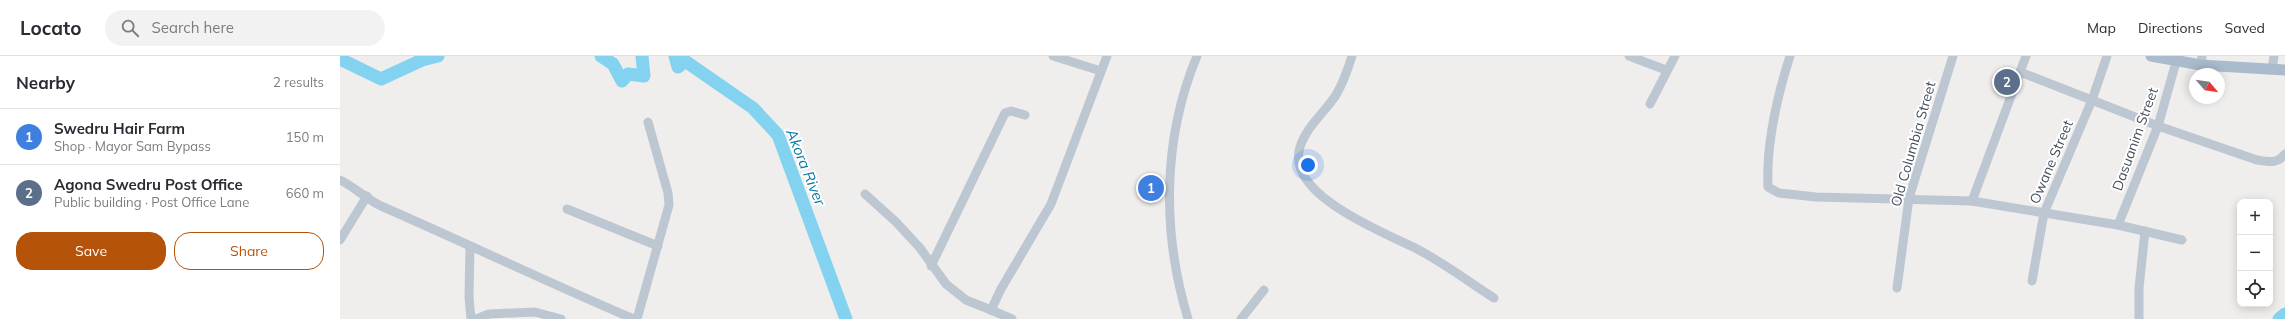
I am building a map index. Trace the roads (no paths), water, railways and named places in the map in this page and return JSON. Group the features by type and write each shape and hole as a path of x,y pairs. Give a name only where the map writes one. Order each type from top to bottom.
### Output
{"main road":[{"path":"2151,56 2170,59 2202,60 2272,70 2285,70"}],"street":[{"path":"1053,56 1101,71"},
{"path":"991,310 1001,288 1051,204 1107,56"},
{"path":"1188,319 1182,296 1172,241 1170,174 1172,140 1180,106 1197,56"},
{"path":"1352,56 1336,95 1308,133 1300,147 1298,163 1305,178 1324,199 1367,227 1418,250 1494,298"},
{"path":"1629,56 1666,70"},
{"path":"1650,104 1666,70 1675,56"},
{"path":"1790,56 1775,114 1768,187 1778,193 1816,197 1909,198 1972,201 2118,225 2182,240"},
{"name":"Old Columbia Street","path":"1897,288 1909,198 1953,56"},
{"path":"1972,201 2026,56"},
{"name":"Owane Street","path":"2032,281 2044,213 2092,100 2107,56"},
{"path":"2272,70 2274,56"},
{"name":"Dasuanim Street","path":"2118,225 2158,126 2170,59"},
{"path":"2020,72 2158,126 2257,160 2272,162 2281,159 2285,154"},
{"path":"931,266 1004,113 1011,111 1024,115"},
{"path":"340,180 380,205 470,247 635,319 669,205 668,193 648,122"},
{"path":"866,194 896,222 920,248 931,266 946,284 966,300 1012,319"},
{"path":"340,240 367,196"},
{"path":"567,209 658,246"},
{"path":"2139,319 2139,288 2145,232"},
{"path":"470,247 469,297 471,319"},
{"path":"1241,319 1264,290"},
{"path":"476,319 488,314 535,312 561,319"}],"waterway":[{"name":"Akora River","path":"340,59 381,79 422,60 438,56"},
{"name":"Akora River","path":"601,56 613,64 622,81 628,74 644,76 642,56"},
{"name":"Akora River","path":"675,56 678,67 685,61 753,108 778,135 846,319"},
{"name":"Akora River","path":"2279,319 2285,314"}],"place":[{"name":"Agona Swedru Post Office","path":"2007,82"},
{"name":"Swedru Hair Farm","path":"1151,188"}]}
